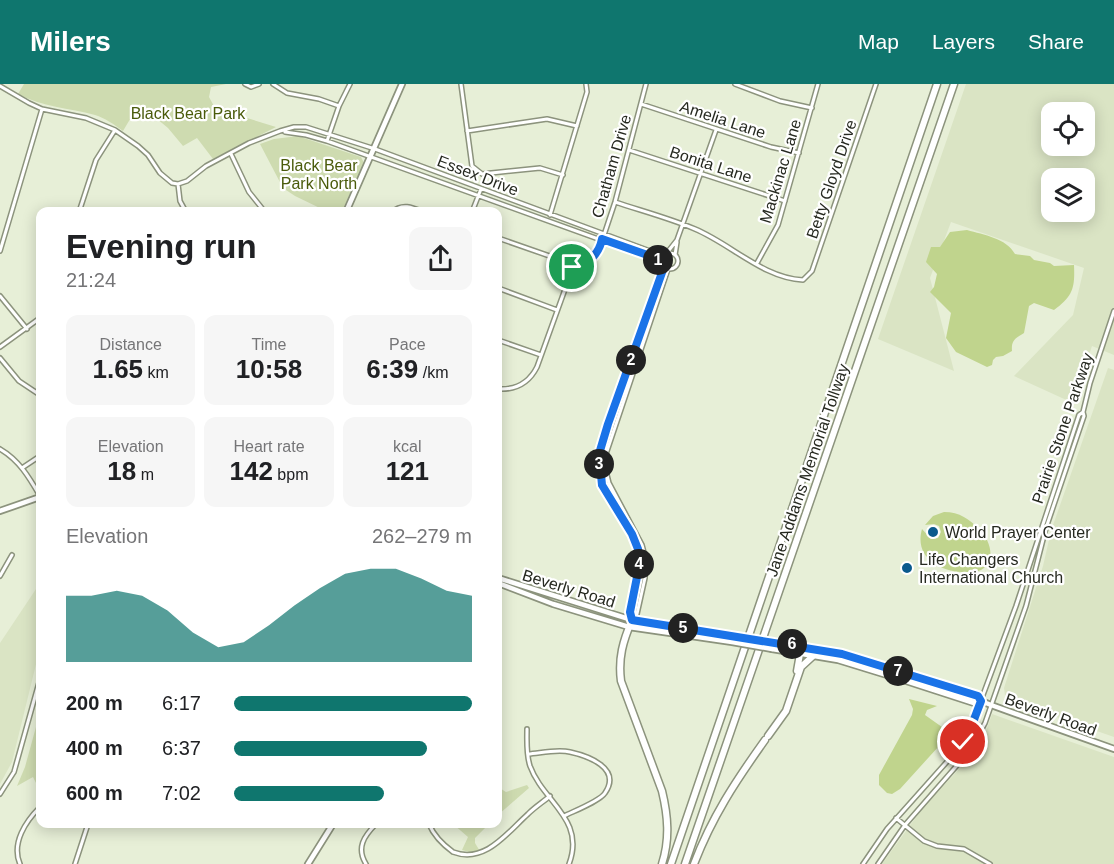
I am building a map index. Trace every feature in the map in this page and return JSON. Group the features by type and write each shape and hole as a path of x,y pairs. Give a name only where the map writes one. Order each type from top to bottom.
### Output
{"highway":[{"name":"Jane Addams Memorial Tollway","path":"671,864 938,84"},
{"name":"Jane Addams Memorial Tollway","path":"685,864 954,84"},
{"path":"632,620 620,652 621,681 662,791 668,837 662,864"},
{"path":"794,691 800,654 796,645"},
{"path":"694,864 711,823 726,796 786,711 801,668 813,656"}],"street":[{"path":"245,84 251,87 259,84"},
{"path":"273,84 287,93 319,99 339,106"},
{"path":"327,141 339,106 350,84"},
{"path":"348,207 402,84"},
{"path":"461,84 472,166 482,174 540,168 563,175"},
{"path":"548,220 587,92 586,84"},
{"name":"Chatham Drive","path":"502,389 512,389 527,381 534,372 568,281 597,253 615,201 646,84"},
{"path":"735,84 780,101 812,108"},
{"name":"Mackinac Lane","path":"757,263 778,225 818,84"},
{"name":"Betty Gloyd Drive","path":"757,263 776,274 792,279 803,280 812,271 876,84"},
{"path":"0,86 29,104 42,109 86,118 115,130 138,146 167,180 178,184 180,201 183,207"},
{"name":"Amelia Lane","path":"641,104 716,130 800,153"},
{"path":"0,251 42,109"},
{"path":"467,131 547,119 577,126"},
{"name":"Essex Drive","path":"178,184 187,181 206,166 249,143 280,131 306,128 375,149 550,215 662,262"},
{"path":"81,207 96,160 115,130"},
{"path":"666,268 674,268 678,265 675,255 677,240 716,130"},
{"name":"Essex Drive","path":"280,131 327,141 548,220 658,254 666,254"},
{"name":"Bonita Lane","path":"629,150 785,201"},
{"path":"231,154 249,192 261,207"},
{"path":"474,207 481,189"},
{"path":"615,201 696,229 757,263"},
{"path":"502,239 564,261 576,271"},
{"path":"666,268 662,262 677,240"},
{"path":"666,254 675,255"},
{"path":"632,620 641,596 646,560 642,545 609,483 606,454 666,268"},
{"path":"632,620 630,612 639,567 638,549 632,534 602,485 599,454 602,439 666,268"},
{"path":"502,289 557,310"},
{"path":"0,296 27,329"},
{"name":"Prairie Stone Parkway","path":"863,864 896,818 963,742 970,730 1016,606 1079,415 1083,412 1090,383 1114,311"},
{"path":"0,347 36,321"},
{"path":"502,341 541,355"},
{"path":"0,358 19,381 36,392"},
{"path":"878,864 905,825 973,745 985,723 1030,593 1046,528 1084,416 1083,412"},
{"path":"0,449 11,455 36,491"},
{"path":"22,468 36,459"},
{"path":"599,465 606,465"},
{"path":"0,511 36,498"},
{"path":"0,576 12,555"},
{"name":"Beverly Road","path":"502,581 632,620 796,645 875,663 978,696 981,701 991,705 1114,749"},
{"name":"Beverly Road","path":"502,582 553,604 629,627 838,660 974,703 981,701"},
{"path":"0,794 14,772 36,702"},
{"path":"527,729 530,766 571,830 574,843 569,864"},
{"path":"528,754 570,752 607,768 610,776 605,794 564,816"},
{"path":"486,856 529,813 550,796"},
{"path":"20,864 17,850 22,832 36,813"},
{"path":"896,818 930,844 964,849 990,864"},
{"path":"75,864 87,828"},
{"path":"308,864 330,828"},
{"path":"366,864 361,848 365,834 372,828"},
{"path":"431,828 437,838 458,855 474,859 481,858"}],"shaded area":[{"path":"966,84 1114,84 1114,355 1092,346 1073,403 1014,376 1073,315 1084,268 951,222 930,278 954,371 878,339"},
{"path":"967,230 1006,244 1015,254 1030,256 1034,260 1054,266 1074,265 1074,280 1069,296 1054,310 1034,303 1029,306 1024,333 1013,342 1012,351 996,357 992,365 987,367 956,352 946,338 951,313 930,292 934,287 937,274 926,262 931,247 940,247 950,232"},
{"path":"1108,368 1114,370 1114,737 1011,701 1005,695 1004,688 1043,566 1051,531"},
{"path":"944,512 964,517 984,534 989,545 990,556 986,566 981,570 962,572 945,569 930,561 925,555 920,539 922,529 931,539 938,538 941,532 939,526 925,525 933,516"},
{"path":"36,589 36,664 12,762 0,784 0,643"},
{"path":"909,699 937,706 927,710 925,715 949,732 949,735 900,789 892,794 887,793 879,785 879,775 912,715 913,709"},
{"path":"992,714 1114,757 1114,864 882,864 922,809 973,754 986,731"}],"green space":[{"name":"Black Bear Park","path":"24,84 226,84 211,87 209,97 215,108 276,127 213,159 197,138 183,146 168,128 139,104 123,131 99,116 46,105 18,94"},
{"name":"Black Bear Park North","path":"298,136 361,157 364,163 344,207 318,207 283,188 260,144 274,139"},
{"path":"36,727 36,783 33,777 17,786"},
{"path":"527,785 529,788 502,812 502,790 506,792"},
{"path":"458,828 485,828 475,838 475,843 481,853 462,850 468,837"}],"place":[{"name":"World Prayer Center","path":"933,532"},
{"name":"Life Changers International Church","path":"907,568"}],"route":[{"path":"572,267 576,271 592,258 599,250 602,239 656,258 662,262 664,267 602,439 599,454 602,485 632,534 638,549 637,583 630,612 632,620 842,654 978,696 981,701 963,742"}]}
